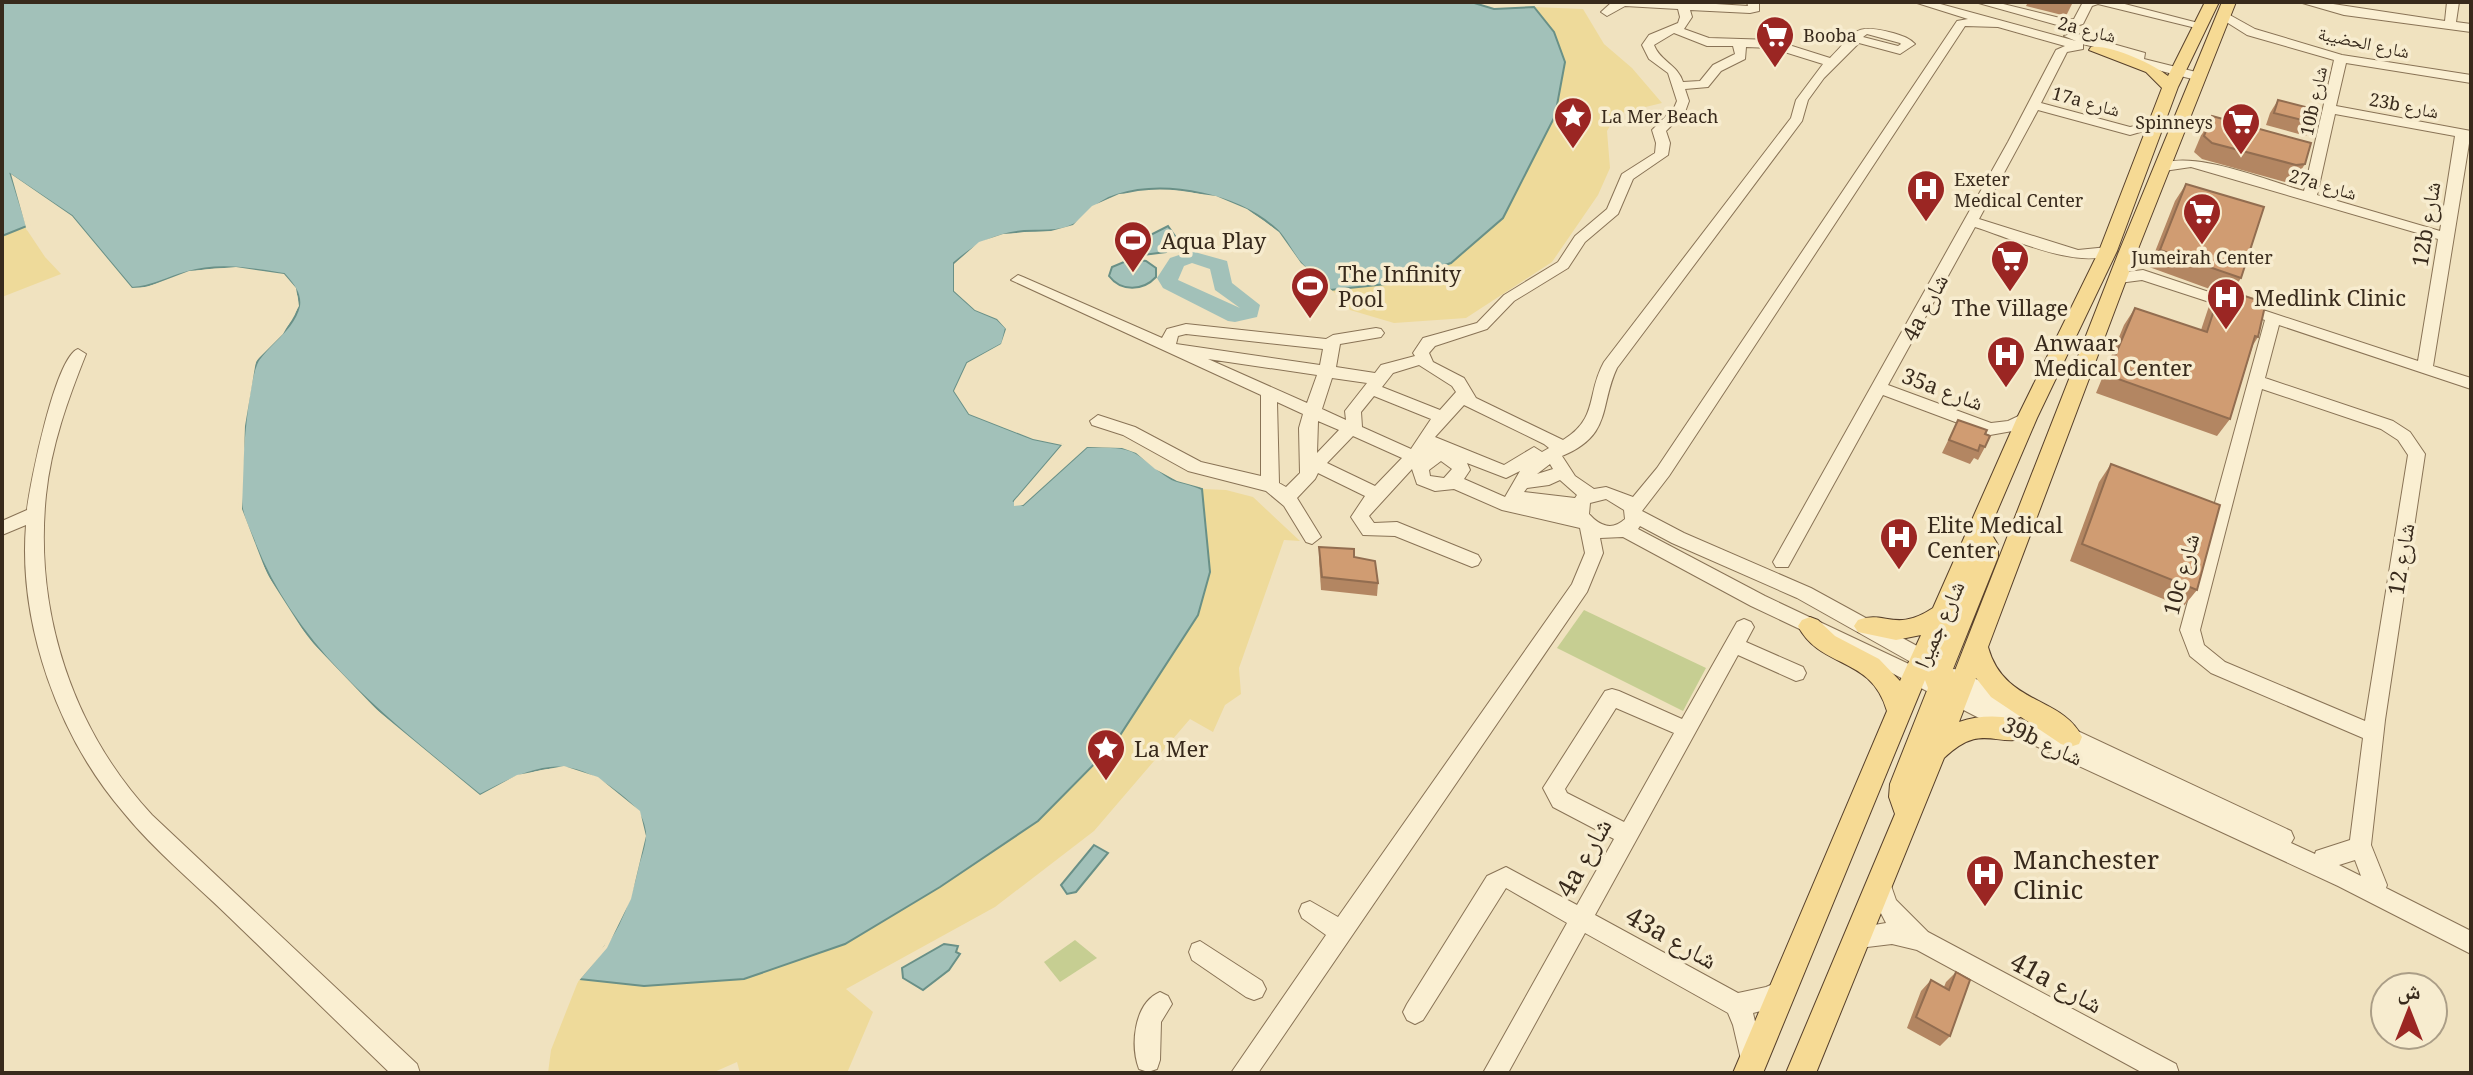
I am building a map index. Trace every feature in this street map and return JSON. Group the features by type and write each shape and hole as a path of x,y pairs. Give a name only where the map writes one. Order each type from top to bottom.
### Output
{"main road":[{"name":"شارع جميرا","path":"1750,1067 1900,712 1976,646 2119,278 2117,253 2145,149 2212,2"},
{"name":"شارع جميرا","path":"1806,1071 1933,754 1942,613 2027,418 2095,277 2117,253 2164,167 2227,9"},
{"path":"2096,50 2151,69 2179,70"},
{"path":"2142,56 2179,70"},
{"path":"1908,814 1902,797 1903,784 1987,557 1987,545 1978,531"},
{"path":"1866,626 1886,631 1908,631 1926,626 1942,613"},
{"path":"1810,626 1821,639 1864,661 1884,676 1900,712"},
{"path":"1976,646 1982,671 1996,689 2044,716 2070,737"},
{"path":"1933,754 1957,733 1974,728 2021,730"}],"street":[{"path":"1607,12 1614,5 1625,3 1750,10 1755,9 1753,2"},
{"name":"2a شارع","path":"1920,2 1961,13 1989,13 2065,45 2096,50"},
{"name":"2a شارع","path":"1948,2 2142,56"},
{"path":"1425,439 1506,472 1557,454 1582,436 1595,419 1607,372 1797,118 1809,88 1830,62 1857,37 1920,50 1964,22 1989,13 2068,24 2077,23 2087,4 2093,2"},
{"path":"2102,2 2200,25"},
{"path":"2305,2 2392,9 2471,28"},
{"path":"2450,25 2453,2"},
{"path":"1422,359 1423,347 1429,342 1482,326 1509,298 1563,265 1580,239 1609,216 1620,189 1632,172 1657,160 1662,153 1661,136 1683,106 1674,73 1648,48 1653,38 1676,30 1686,21 1682,5"},
{"name":"شارع الحضيبة","path":"2227,9 2251,32"},
{"path":"1243,1073 1580,587 1593,561 1627,522 1671,459 1920,50 1961,13"},
{"path":"1676,30 1707,42 1773,44 1830,62"},
{"name":"شارع الحضيبة","path":"2218,32 2251,32 2341,58 2471,79"},
{"path":"1677,86 1704,84 1717,68 1741,56 1739,44"},
{"name":"4a شارع","path":"1782,562 1880,388 2065,45"},
{"name":"10b شارع","path":"2309,199 2341,58"},
{"path":"2179,70 2201,74"},
{"name":"17a شارع","path":"2033,105 2130,131 2154,126"},
{"name":"23b شارع","path":"2330,109 2466,135"},
{"name":"17a شارع","path":"2130,131 2145,149"},
{"name":"12b شارع","path":"2425,368 2466,135"},
{"name":"27a شارع","path":"2173,146 2191,163"},
{"name":"27a شارع","path":"2164,167 2191,163 2446,237"},
{"path":"1971,221 2077,255 2117,253 2143,275 2471,384"},
{"path":"2077,255 2095,277"},
{"path":"2119,278 2143,275"},
{"path":"1018,280 1419,460"},
{"name":"10c شارع","path":"2273,318 2190,630 2190,641 2209,663 2224,671 2373,733"},
{"path":"1170,348 1168,338 1172,333 1186,329 1331,345"},
{"path":"1313,467 1307,428 1327,370 1331,345 1339,337 1376,333"},
{"path":"1170,348 1327,370 1374,384 1441,417"},
{"path":"78,354 57,405 41,459 33,515 33,572 42,631 61,690 90,749 131,808 408,1073"},
{"path":"1287,497 1305,482 1313,467 1356,423 1353,411 1374,384 1392,366 1422,359"},
{"path":"1422,359 1435,370 1452,377 1463,395 1475,405 1557,454 1585,512 1594,544 1593,561"},
{"name":"شارع 12","path":"2256,381 2387,425 2404,436 2417,454 2373,733 2360,845 2376,885"},
{"name":"35a شارع","path":"1880,388 1990,429"},
{"path":"1269,392 1270,485"},
{"path":"1463,395 1425,439 1419,460 1420,475 1428,483 1442,486 1456,477 1460,465 1452,457 1439,454 1419,460 1377,495 1360,517 1369,530 1397,529 1472,560"},
{"path":"1990,429 2012,426 2027,418"},
{"path":"1098,421 1133,430 1172,456 1197,468 1270,485 1287,497 1312,537"},
{"path":"1990,429 2011,456"},
{"path":"1517,489 1549,479 1557,454"},
{"path":"1313,467 1377,495"},
{"path":"1456,477 1517,489 1546,503 1627,522"},
{"path":"1456,477 1508,505 1585,512"},
{"path":"1585,512 1599,493 1615,495 1627,522"},
{"path":"2,528 33,515"},
{"name":"39b شارع","path":"1627,522 1810,626 1940,678 2324,858 2376,885 2469,942"},
{"name":"39b شارع","path":"1627,522 1663,531 1773,579 1866,626 2021,730 2346,879 2469,942"},
{"name":"4a شارع","path":"1495,1073 1739,636 1796,673"},
{"path":"1628,835 1560,800 1554,788 1612,697 1687,730"},
{"path":"2324,858 2345,854 2360,845"},
{"name":"43a شارع","path":"1415,1012 1498,880 1514,880 1736,1005"},
{"name":"41a شارع","path":"1880,884 1880,893 1887,905 1921,940"},
{"path":"1310,911 1341,932"},
{"name":"41a شارع","path":"1859,937 1892,933 1921,940 2167,1073"},
{"path":"1200,952 1254,989"},
{"path":"1750,1067 1748,1033 1736,1005 1769,998 1782,991"},
{"path":"1148,1060 1149,1018 1160,1004"}],"green space":[{"path":"1584,610 1706,668 1683,711 1557,648"},
{"path":"1075,940 1097,958 1060,982 1044,962"}],"sand":[{"name":"La Mer Beach","path":"1533,7 1583,9 1604,44 1632,68 1662,103 1617,114 1607,131 1610,168 1598,195 1552,262 1466,318 1394,323 1350,310 1341,297 1330,290 1387,284 1503,218 1522,176"},
{"path":"25,227 61,274 2,297 2,236"},
{"name":"La Mer","path":"1202,489 1226,490 1253,497 1300,541 1284,540 1239,668 1241,694 1225,705 1213,732 1190,719 1094,831 995,907 846,989 873,1012 847,1073 740,1073 737,1062 712,1073 548,1073 551,1050 579,979 644,986 1038,821 1115,743 1198,615 1207,529"}],"water":[{"path":"2,2 1471,2 1494,9 1534,7 1554,32 1565,62 1555,116 1503,218 1451,263 1387,284 1330,290 1303,265 1278,231 1262,218 1224,200 1180,190 1158,189 1137,190 1109,198 1067,228 1014,232 995,237 970,250 954,263 954,291 975,310 997,319 1006,328 1002,344 967,363 954,391 969,414 1033,439 1062,445 1014,501 1023,505 1087,447 1130,450 1172,479 1202,489 1210,572 1198,615 1115,743 1038,821 940,887 845,944 744,979 644,986 579,979 618,925 630,896 645,836 642,820 633,806 600,781 566,768 534,771 480,795 381,713 351,683 296,619 273,583 244,518 241,479 247,408 255,369 259,359 292,321 299,306 297,293 287,277 260,270 212,268 132,288 72,216 11,175 27,226 2,236"},
{"path":"1168,226 1177,239 1166,252 1143,255 1125,248"},
{"name":"Aqua Play","path":"1131,259 1146,261 1156,268 1156,277 1145,285 1132,288 1120,285 1109,276 1112,267"},
{"path":"1094,845 1108,853 1076,892 1067,894 1061,885"},
{"path":"944,944 958,946 956,952 960,954 949,970 923,990 903,978 902,968"}],"pier":[{"path":"11,174 72,216 132,288 147,287 189,271 236,267 284,274 296,288 299,306 283,334 256,361 245,426 242,509 267,574 308,638 377,710 480,795 517,775 564,766 598,777 640,811 646,836 631,899 607,948 577,983 575,977 604,946 627,898 641,836 636,813 596,780 564,770 519,779 478,798 375,713 305,641 264,576 238,510 241,426 253,360 280,331 295,305 293,290 282,278 236,271 190,275 148,291 131,292 69,219 17,183 31,225 27,231"},
{"path":"1171,190 1216,196 1247,209 1279,232 1301,263 1336,294 1329,294 1318,285 1298,266 1276,235 1245,212 1215,200 1171,194 1120,198 1095,209 1074,229 1051,235 1004,238 981,246 958,265 958,289 977,307 999,316 1010,329 1004,347 970,366 959,391 971,411 1066,445 1019,502 1087,443 1123,444 1137,449 1157,466 1178,477 1191,479 1206,489 1177,481 1155,469 1136,453 1122,448 1087,447 1023,505 1014,506 1014,501 1062,445 1033,439 969,414 954,391 967,363 1001,344 1006,329 997,319 975,310 954,291 954,264 979,242 1003,234 1051,231 1073,225 1092,206 1119,194"}],"building":[{"path":"2278,100 2317,110 2314,123 2274,113"},
{"path":"2212,116 2311,143 2305,164 2296,165 2212,143 2204,136"},
{"name":"Jumeirah Center","path":"2186,184 2264,207 2241,278 2160,250"},
{"path":"2221,288 2260,301 2265,306 2258,337 2255,336 2230,419 2107,375 2135,308 2207,332"},
{"path":"1958,420 1987,430 1985,434 1990,436 1985,447 1980,445 1978,451 1949,440"},
{"path":"2111,464 2220,505 2197,590 2082,544"},
{"path":"1319,547 1354,549 1354,557 1375,561 1378,583 1322,577"},
{"path":"1956,972 1970,980 1950,1036 1916,1017 1931,980 1949,990"}],"waterway":[{"path":"1191,257 1220,265 1222,286 1250,305 1250,312 1235,316 1170,284 1167,278 1177,262 1191,257"}],"place":[{"name":"Booba","path":"1775,69"},
{"name":"La Mer Beach","path":"1573,150"},
{"name":"Spinneys","path":"2241,156"},
{"name":"Exeter Medical Center","path":"1926,223"},
{"name":"Jumeirah Center","path":"2202,246"},
{"name":"Aqua Play","path":"1133,274"},
{"name":"The Village","path":"2010,293"},
{"name":"The Infinity Pool","path":"1310,320"},
{"name":"Medlink Clinic","path":"2226,331"},
{"name":"Anwaar Medical Center","path":"2006,389"},
{"name":"Elite Medical Center","path":"1899,571"},
{"name":"La Mer","path":"1106,782"},
{"name":"Manchester Clinic","path":"1985,908"}]}
